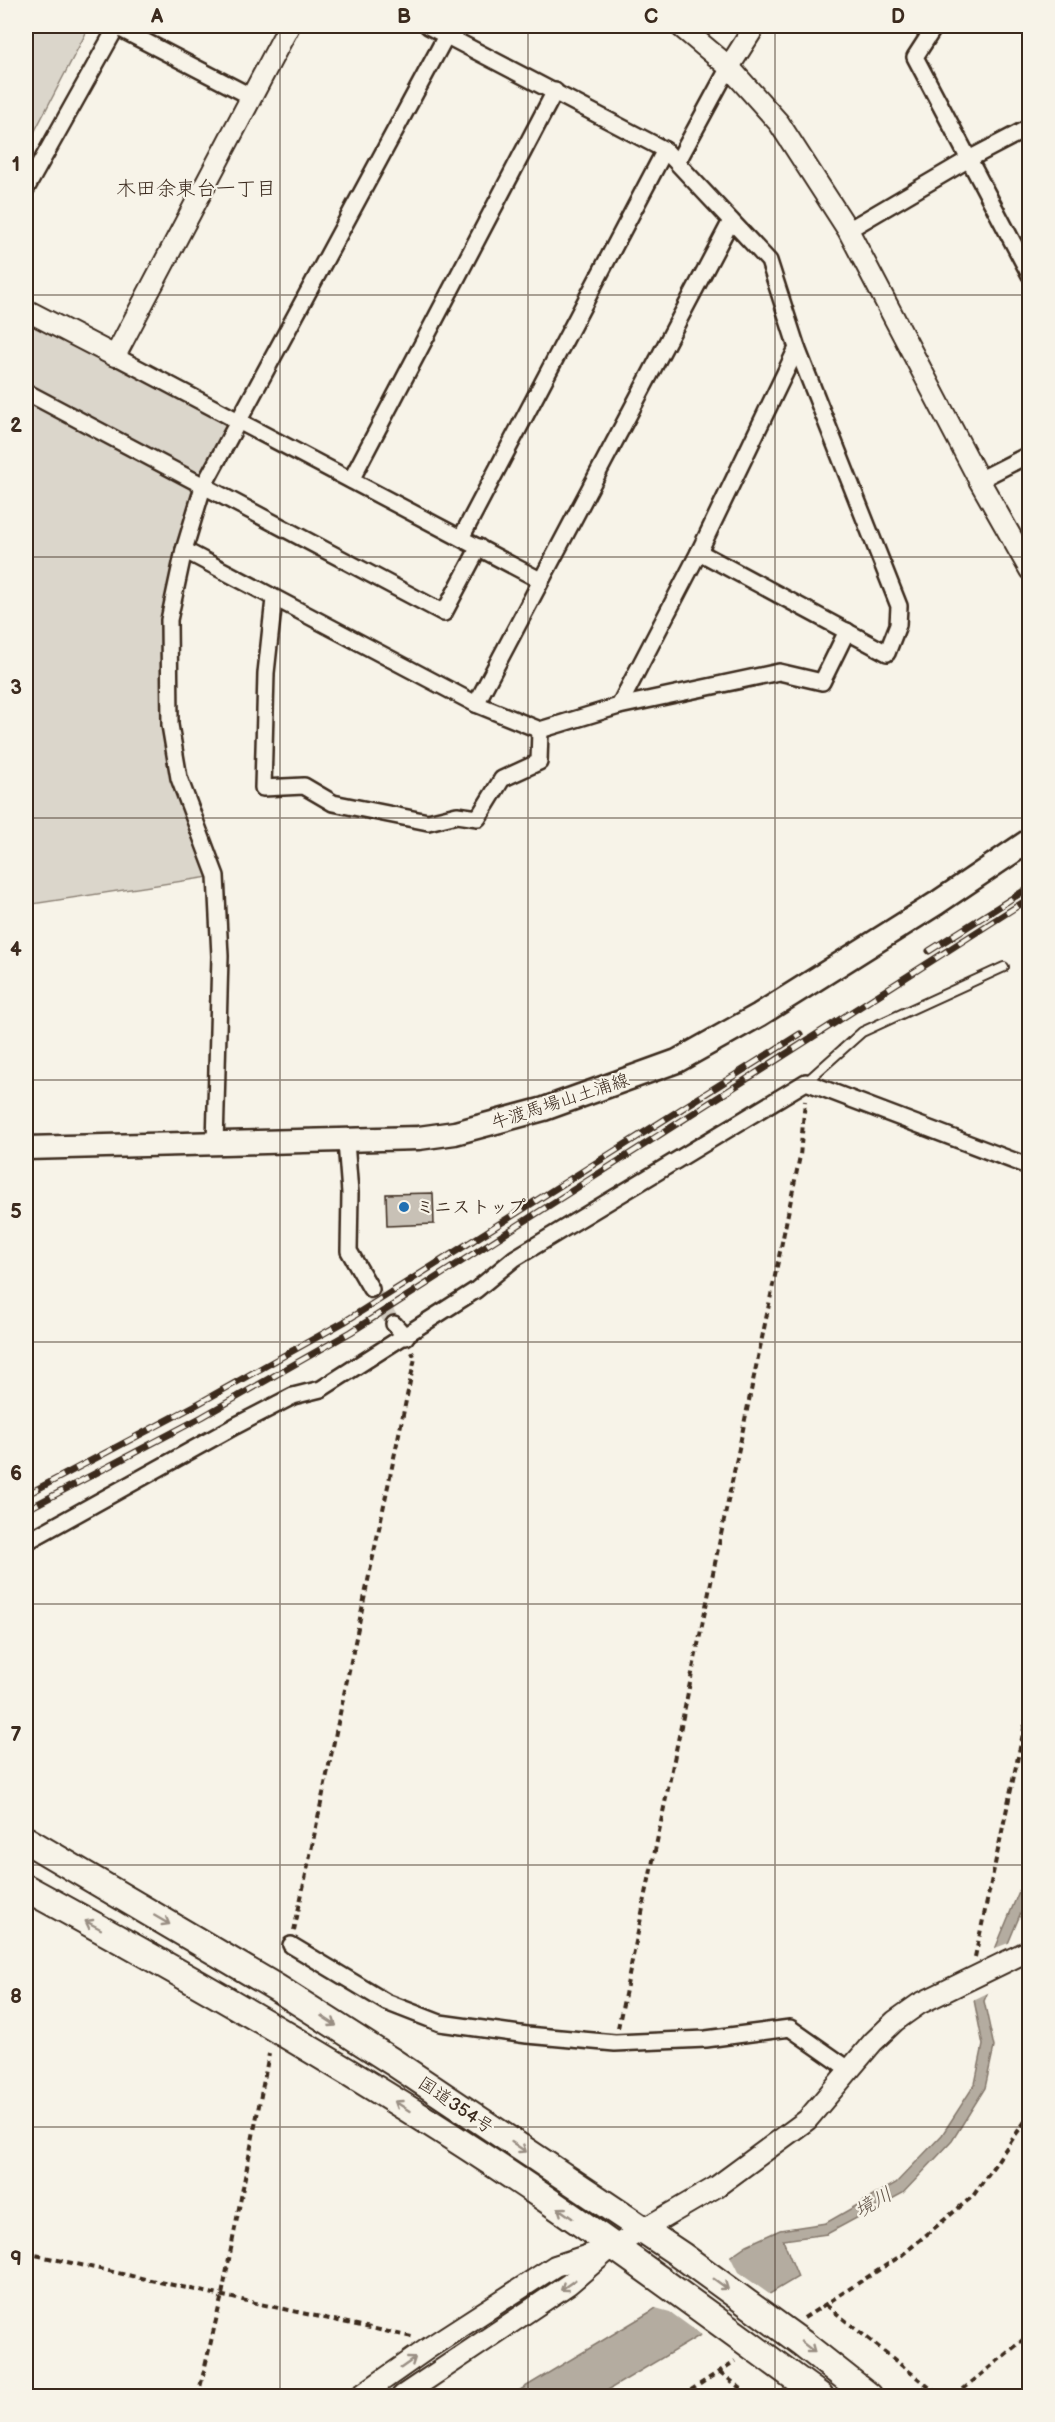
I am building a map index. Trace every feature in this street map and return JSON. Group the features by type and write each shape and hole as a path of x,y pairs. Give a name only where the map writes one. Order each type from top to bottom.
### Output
{"highway":[{"name":"国道354号","path":"26,1840 277,1988 645,2231 761,2313 869,2397"},
{"name":"国道354号","path":"26,1888 235,2006 383,2094 541,2196 820,2397"}],"main road":[{"name":"牛渡馬場山土浦線","path":"26,1148 345,1142 419,1138 455,1133 544,1109 677,1061 759,1016 937,903 1029,840"}],"street":[{"path":"26,189 116,26 252,97"},
{"path":"114,356 289,26"},
{"path":"428,26 665,150 678,161 769,261 798,348 899,606 898,625 887,653 699,552"},
{"path":"680,26 729,68 779,123 848,230 979,480 1029,570"},
{"path":"678,161 755,26"},
{"path":"935,26 915,57 1029,275"},
{"path":"215,1144 220,956 216,876 179,778 170,725 169,620 184,550 203,487 446,36"},
{"path":"351,480 555,91"},
{"path":"848,230 969,159 1029,127"},
{"path":"461,538 665,150"},
{"path":"476,704 731,221"},
{"path":"26,310 540,580"},
{"path":"619,706 699,552 798,348"},
{"path":"26,392 444,613 479,547"},
{"path":"979,480 1029,454"},
{"path":"184,550 476,704 540,730 619,706 779,672 822,682 847,631"},
{"path":"274,599 266,673 263,788 304,786 333,802 428,822 457,815 478,818 502,779 539,762 540,730"},
{"path":"26,1542 235,1426 294,1396 321,1389 406,1337 476,1290 515,1258 806,1082 1029,1167"},
{"path":"345,1142 350,1193 349,1251 371,1289"},
{"path":"394,1324 406,1337"},
{"path":"291,1945 386,2002 440,2023 527,2035 615,2043 706,2039 790,2028 850,2070"},
{"path":"360,2397 555,2266 613,2247 645,2231 716,2187 784,2139 820,2106 895,2021 919,2004 1029,1950"},
{"path":"402,2397 569,2284 613,2247"}],"lane":[{"path":"806,1082 862,1032 1004,967"}],"path":[{"path":"615,2043 800,1156 806,1082"},
{"path":"291,1945 415,1358 406,1337"},
{"path":"974,1976 1029,1701"},
{"path":"198,2397 222,2295 268,2054"},
{"path":"804,2318 902,2255 973,2196 1029,2114"},
{"path":"26,2253 418,2338"},
{"path":"826,2305 939,2397"},
{"path":"956,2397 1029,2334"},
{"path":"682,2397 735,2361"},
{"path":"720,2372 750,2397"}],"shaded area":[{"path":"26,26 87,26 88,29 26,148"},
{"path":"26,310 239,422 203,487 169,620 170,725 216,876 26,905"}],"water":[{"name":"境川","path":"1029,1867 1029,1893 984,2001 994,2047 985,2088 952,2141 903,2193 827,2234 783,2240 798,2277 598,2396 510,2396 650,2312 747,2245 780,2230 826,2223 896,2183 942,2135 975,2084 983,2045 974,2000"}],"pier":[{"path":"1011,1942 992,1991 971,2001 990,1950"},
{"path":"729,2254 738,2272 772,2296 703,2336 670,2312 652,2307"}],"building":[{"path":"433,1193 434,1224 387,1226 386,1194"}],"tunnel":[{"path":"371,1289 394,1324"}],"railway":[{"path":"929,951 1030,887"},
{"path":"26,1510 202,1417 351,1332 1030,898"},
{"path":"26,1495 194,1406 344,1322 800,1034"}],"place":[{"name":"ミニストップ","path":"404,1207"}],"district":[{"name":"木田余東台一丁目","path":"196,188"}]}
